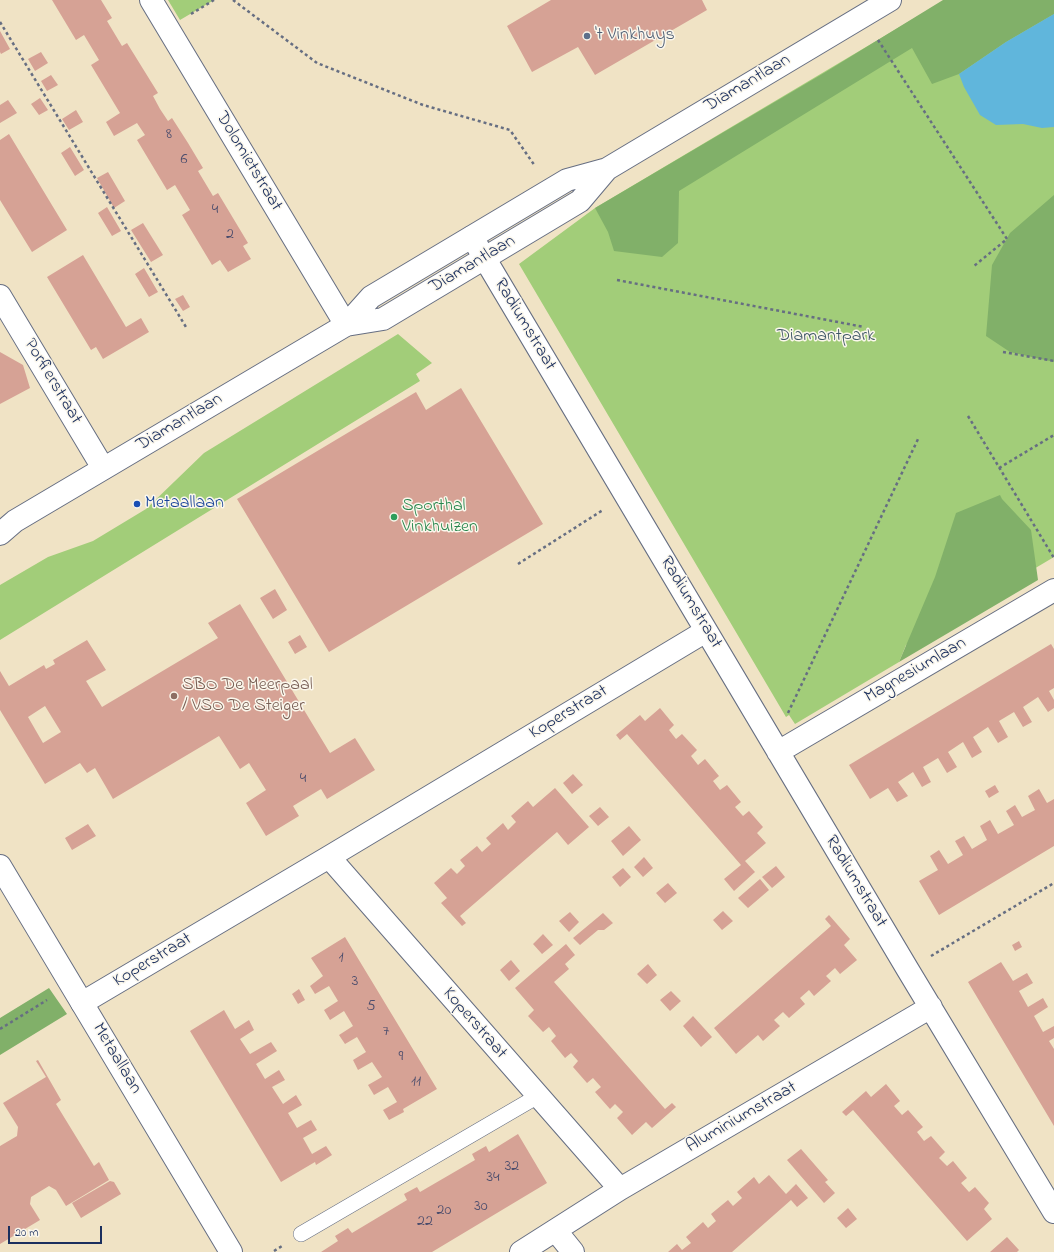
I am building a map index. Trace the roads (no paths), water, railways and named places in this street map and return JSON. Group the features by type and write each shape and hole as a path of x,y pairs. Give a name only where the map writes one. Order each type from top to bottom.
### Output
{"street":[{"name":"Dolomietstraat","path":"151,0 346,325"},
{"name":"Diamantlaan","path":"5,527 346,325 371,296 567,180 607,169 890,0"},
{"name":"Diamantlaan","path":"346,325 383,319 580,201 607,169"},
{"name":"Radiumstraat","path":"472,237 930,1007 1054,1212"},
{"name":"Porfierstraat","path":"2,304 103,468"},
{"name":"Magnesiumlaan","path":"778,752 1054,590"},
{"name":"Koperstraat","path":"82,1003 706,631"},
{"name":"Koperstraat","path":"329,857 620,1189"},
{"name":"Metaallaan","path":"0,866 231,1252"},
{"name":"Aluminiumstraat","path":"521,1252 620,1189 930,1007"},
{"path":"556,1231 573,1252"}],"lane":[{"path":"301,1234 538,1096"}],"water":[{"path":"1054,14 1054,127 1042,128 1023,124 996,125 980,115 964,87 959,74 1006,42"}],"place":[{"name":"'t Vinkhuys","path":"587,36"},
{"name":"Metaallaan","path":"137,504"},
{"name":"Sporthal Vinkhuizen","path":"394,517"},
{"name":"SBO De Meerpaal / VSO De Steiger","path":"174,696"}],"park label":[{"name":"Diamantpark","path":"826,337"}]}
